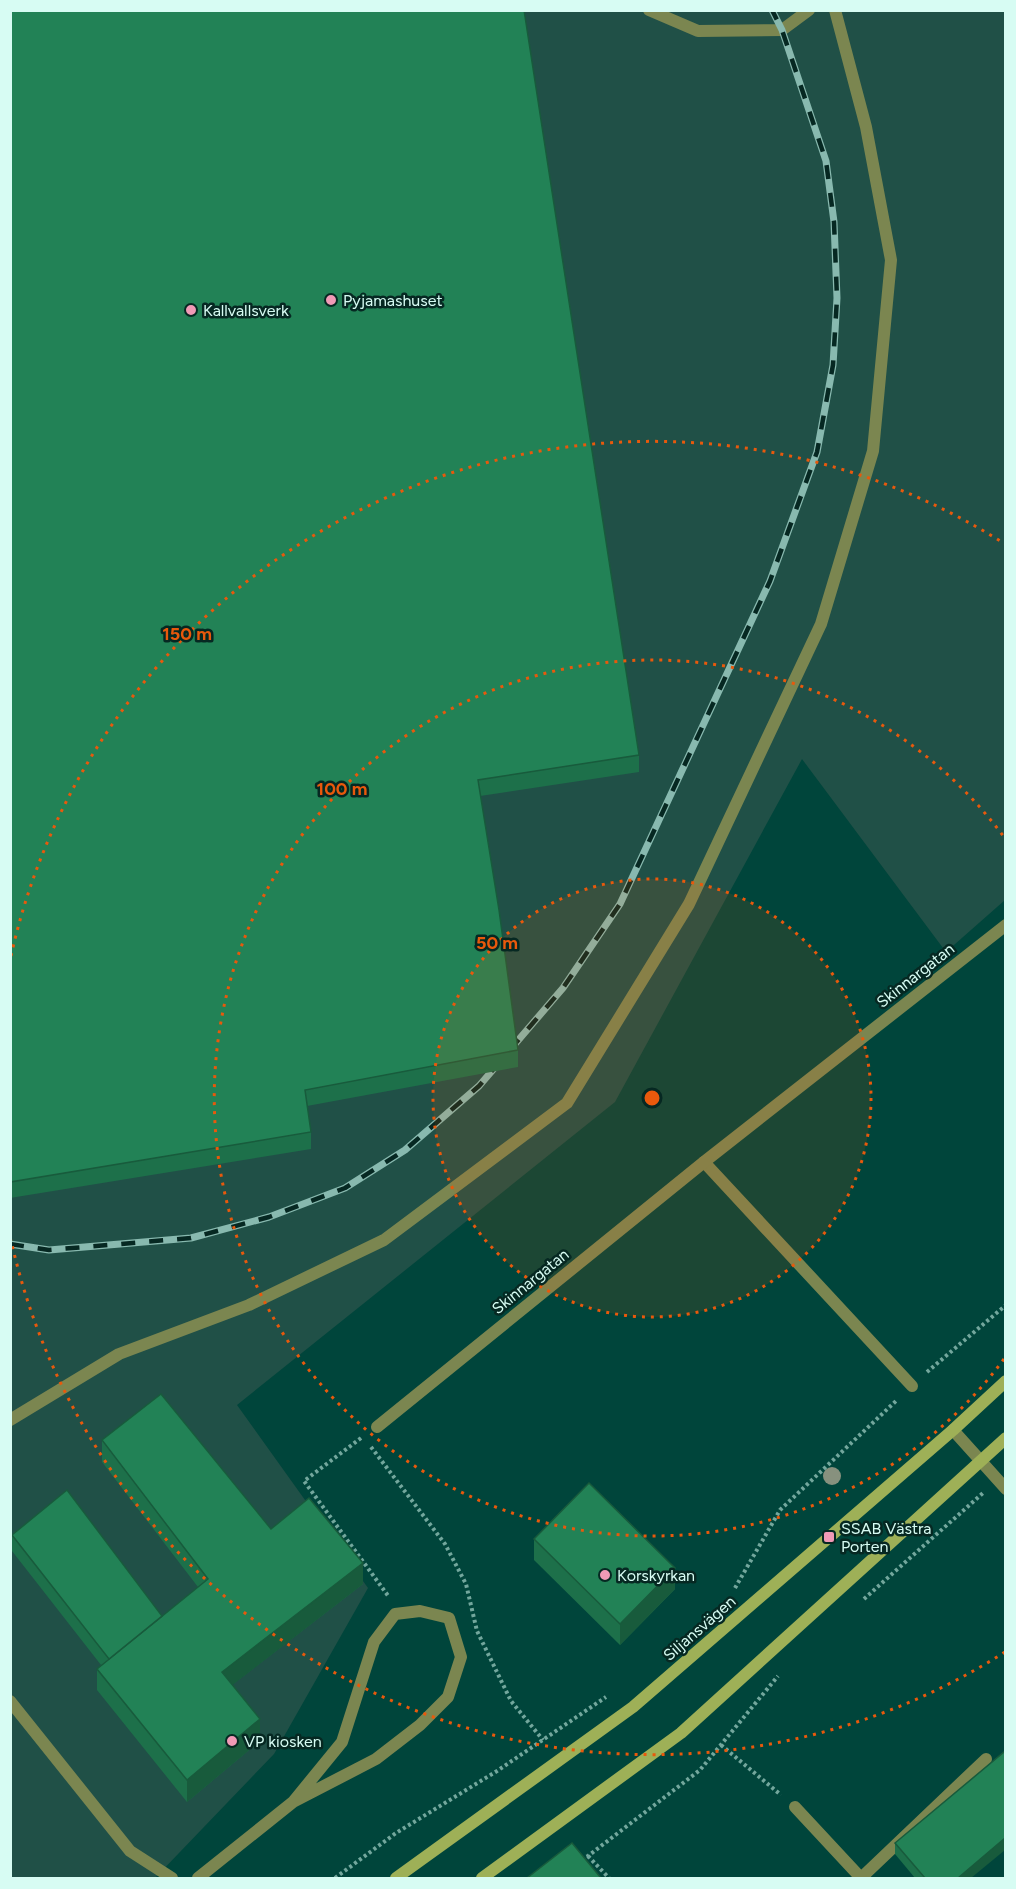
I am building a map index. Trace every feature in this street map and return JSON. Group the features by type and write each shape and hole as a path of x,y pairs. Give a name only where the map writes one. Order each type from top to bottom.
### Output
{"street":[{"path":"650,10 698,31 782,30 809,10"},
{"path":"10,1420 119,1354 249,1305 384,1240 567,1103 689,904 821,624 873,452 891,260 866,127 835,10"},
{"name":"Skinnargatan","path":"376,1426 1005,924"},
{"path":"704,1162 912,1386"},
{"name":"Siljansvägen","path":"396,1878 633,1707 952,1430 1005,1381"},
{"path":"952,1430 1002,1485"},
{"path":"482,1878 681,1733 1005,1438"},
{"path":"198,1878 292,1802 342,1742 374,1642 395,1614 420,1611 449,1618 461,1657 448,1697 420,1725 375,1759 292,1802"},
{"path":"10,1701 130,1851 172,1878"},
{"path":"795,1807 861,1878 986,1758"}],"path":[{"path":"730,1593 738,1585 780,1510 941,1359 1005,1305"},
{"path":"376,1426 304,1481 391,1600 395,1614"},
{"path":"363,1437 445,1544 466,1584 477,1631 511,1701 543,1740"},
{"path":"863,1599 1002,1485"},
{"path":"577,1860 588,1856 700,1770 783,1670"},
{"path":"335,1878 396,1833 497,1771 608,1696"},
{"path":"722,1745 795,1807"},
{"path":"588,1856 609,1878"}],"shaded area":[{"path":"11,11 1005,11 1005,900 946,952 802,759 615,1102 237,1405 368,1588 274,1754 155,1878 11,1878"}],"building":[{"path":"10,10 524,10 639,755 478,780 518,1050 305,1090 311,1132 10,1182"},
{"path":"161,1394 271,1529 309,1498 363,1563 222,1672 260,1719 187,1780 97,1669 208,1579 102,1440"},
{"name":"Korskyrkan","path":"589,1483 675,1568 620,1624 534,1539"},
{"path":"67,1490 162,1616 109,1659 12,1535"},
{"path":"1004,1752 1005,1838 958,1878 925,1878 895,1843"},
{"path":"572,1843 601,1878 527,1878"}],"railway":[{"path":"10,1244 49,1250 191,1238 269,1217 345,1188 405,1150 479,1086 563,988 620,904 770,581 817,452 833,365 837,298 834,222 826,161 782,30 772,10"}],"place":[{"name":"Pyjamashuset","path":"331,300"},
{"name":"Kallvallsverk","path":"191,310"},
{"name":"SSAB Västra Porten","path":"829,1537"},
{"name":"Korskyrkan","path":"605,1575"},
{"name":"VP kiosken","path":"232,1741"}]}
